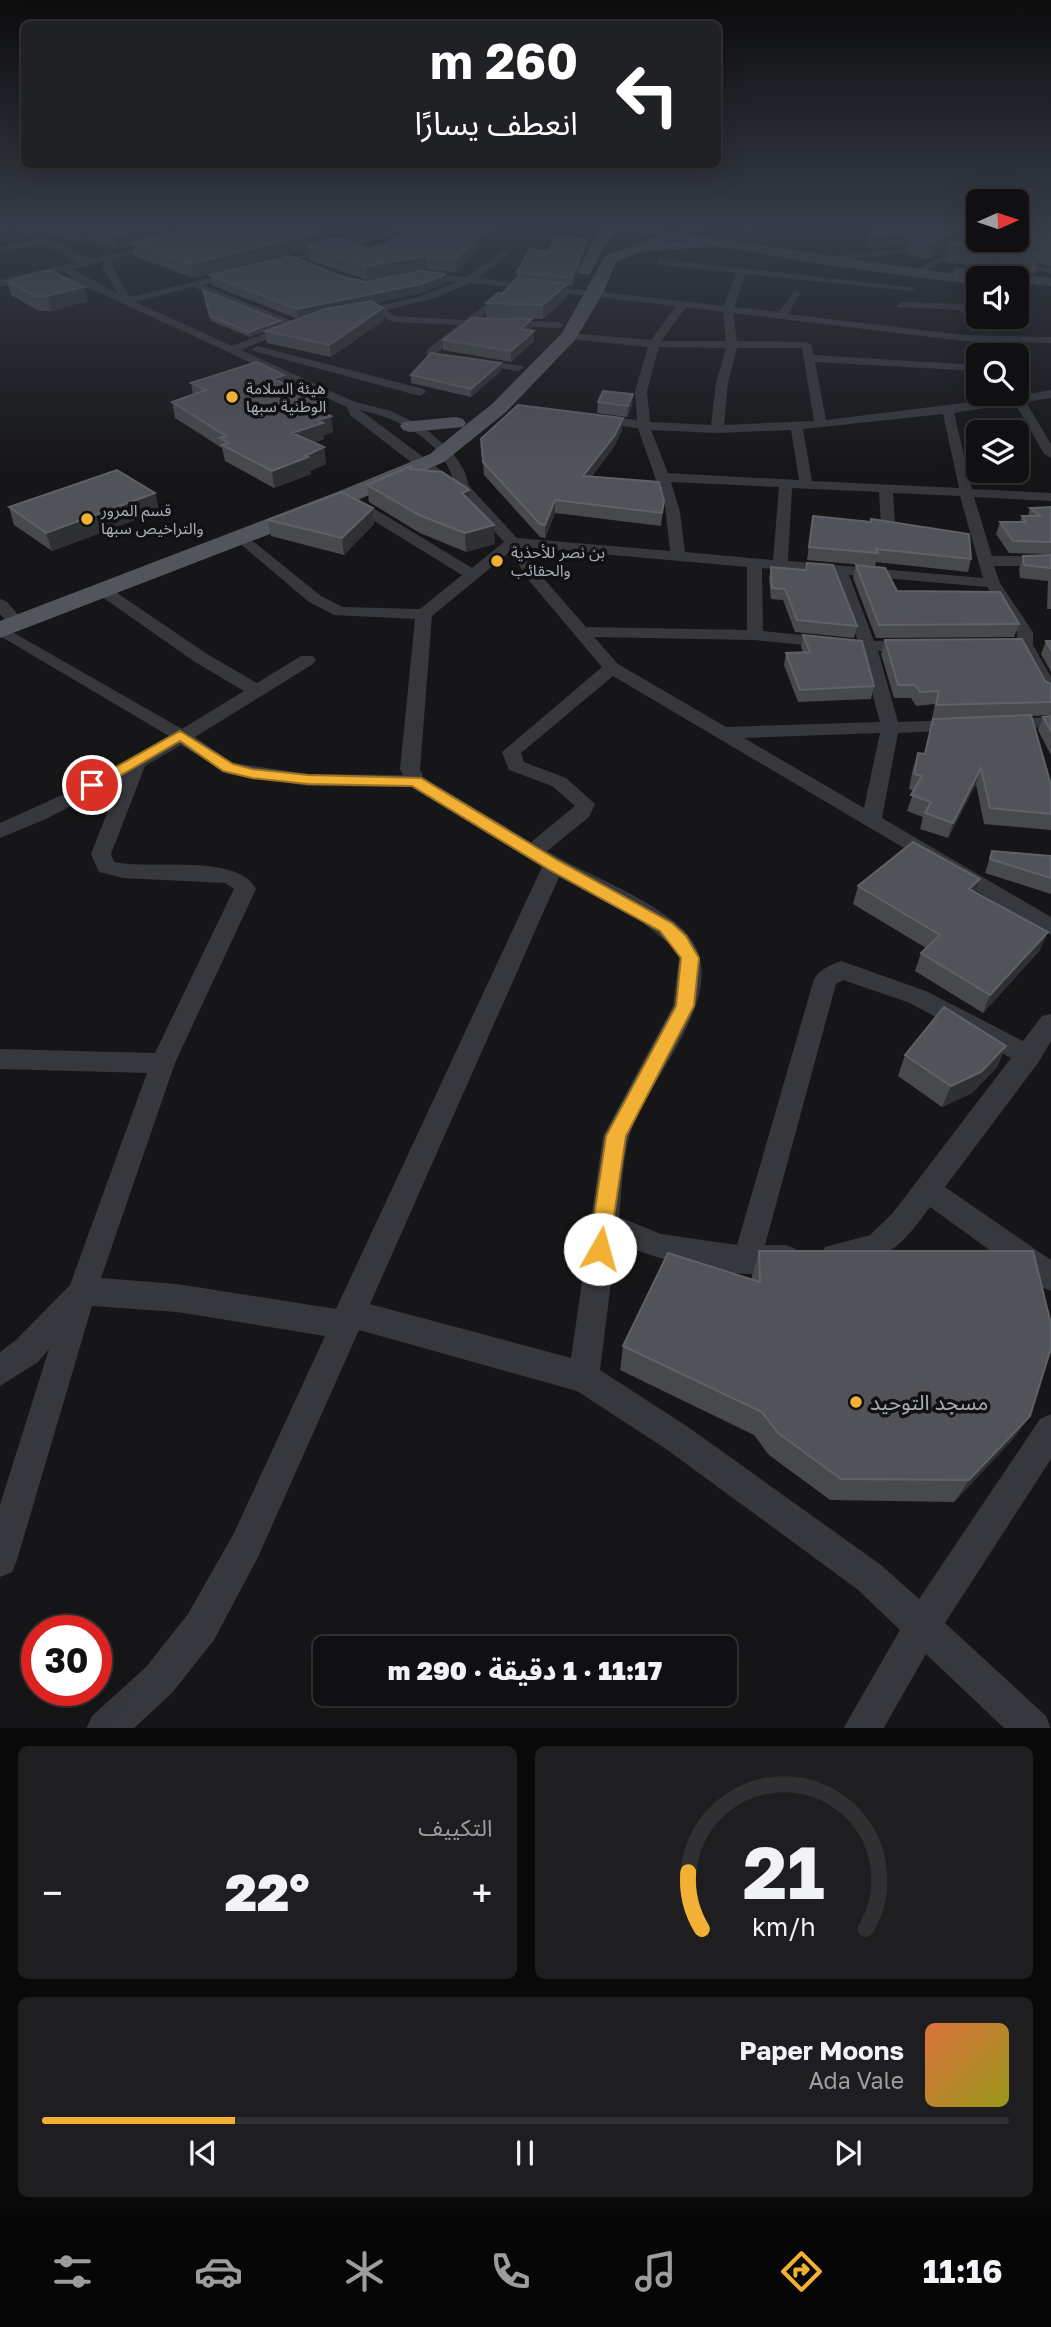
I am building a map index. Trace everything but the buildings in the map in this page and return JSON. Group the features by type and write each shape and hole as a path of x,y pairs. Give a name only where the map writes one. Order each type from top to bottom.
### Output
{"main road":[{"path":"4,619 101,589 345,497 417,459 506,409 564,330 577,307"},
{"path":"440,445 456,423 564,330"},
{"path":"410,426 456,423"},
{"path":"4,619 361,475 417,459"}],"street":[{"path":"141,307 239,347 352,405 368,407 410,426 440,445 460,471 462,487"},
{"path":"239,347 301,323 256,307"},
{"path":"338,314 385,307"},
{"path":"487,307 431,352 431,356 518,368"},
{"path":"678,555 672,505 642,426 643,382 654,344 680,307"},
{"path":"702,307 806,321 861,344 966,366"},
{"path":"717,429 722,383 732,345 729,307"},
{"path":"782,317 788,307"},
{"path":"899,330 901,307"},
{"path":"376,308 393,319 564,330 654,344 806,345"},
{"path":"806,321 806,345 820,422"},
{"path":"809,358 899,330 993,339 1051,341"},
{"path":"993,339 994,343"},
{"path":"239,347 419,392"},
{"path":"327,393 355,375"},
{"path":"1029,395 1051,394"},
{"path":"352,405 354,412 443,480 462,487 513,542 531,573 612,668 1050,926"},
{"path":"576,417 642,426 717,429 948,411 971,406"},
{"path":"1022,406 1051,454"},
{"path":"948,411 967,493 973,540 986,561 992,583 1025,632 1019,645 1051,692"},
{"path":"796,424 806,484"},
{"path":"662,477 1051,497"},
{"path":"780,564 786,482"},
{"path":"886,488 888,526 895,531 920,534"},
{"path":"345,497 471,574"},
{"path":"239,537 316,599 349,614 424,614 513,542 992,583"},
{"path":"986,561 1051,561"},
{"path":"754,562 757,616 754,635"},
{"path":"839,569 868,646 890,727 871,821"},
{"path":"101,589 201,657 257,691"},
{"path":"415,781 410,769 410,745 420,680 424,614"},
{"path":"4,619 228,768 252,774 308,780 415,781 543,858 650,916 680,940 690,958 685,1006 616,1136 584,1377"},
{"path":"580,632 754,635 868,646 934,645"},
{"path":"0,831 45,811 138,760 307,660"},
{"path":"105,1728 159,1680 201,1627 246,1545 346,1319 543,858 582,812 585,804 559,782 516,766 511,751 612,668"},
{"path":"722,733 1051,722"},
{"path":"0,1560 82,1291 163,1063 244,889 242,883 229,876 123,871 106,866 101,854 138,760"},
{"path":"747,1259 826,979 841,970 918,997 1029,1056"},
{"path":"603,1224 660,1247 725,1259 849,1255 878,1246 902,1223 1051,1023"},
{"path":"0,1059 163,1063"},
{"path":"927,1190 1051,1277"},
{"path":"82,1291 177,1298 346,1319 584,1377 777,1509 869,1577 1033,1728"},
{"path":"0,1371 27,1351 82,1291"},
{"path":"862,1728 923,1625 1051,1430"}],"place":[{"name":"هيئة السلامة الوطنية سبها","path":"232,397"},
{"name":"قسم المرور والتراخيص سبها","path":"87,519"},
{"name":"بن نصر للأحذية والحقائب","path":"497,561"},
{"name":"مسجد التوحيد","path":"856,1402"}],"route":[{"path":"92,785 180,735 190,745 228,768 252,774 308,780 415,781 554,865 666,927 680,940 690,958 691,972 685,1006 616,1136 600,1249"}]}
